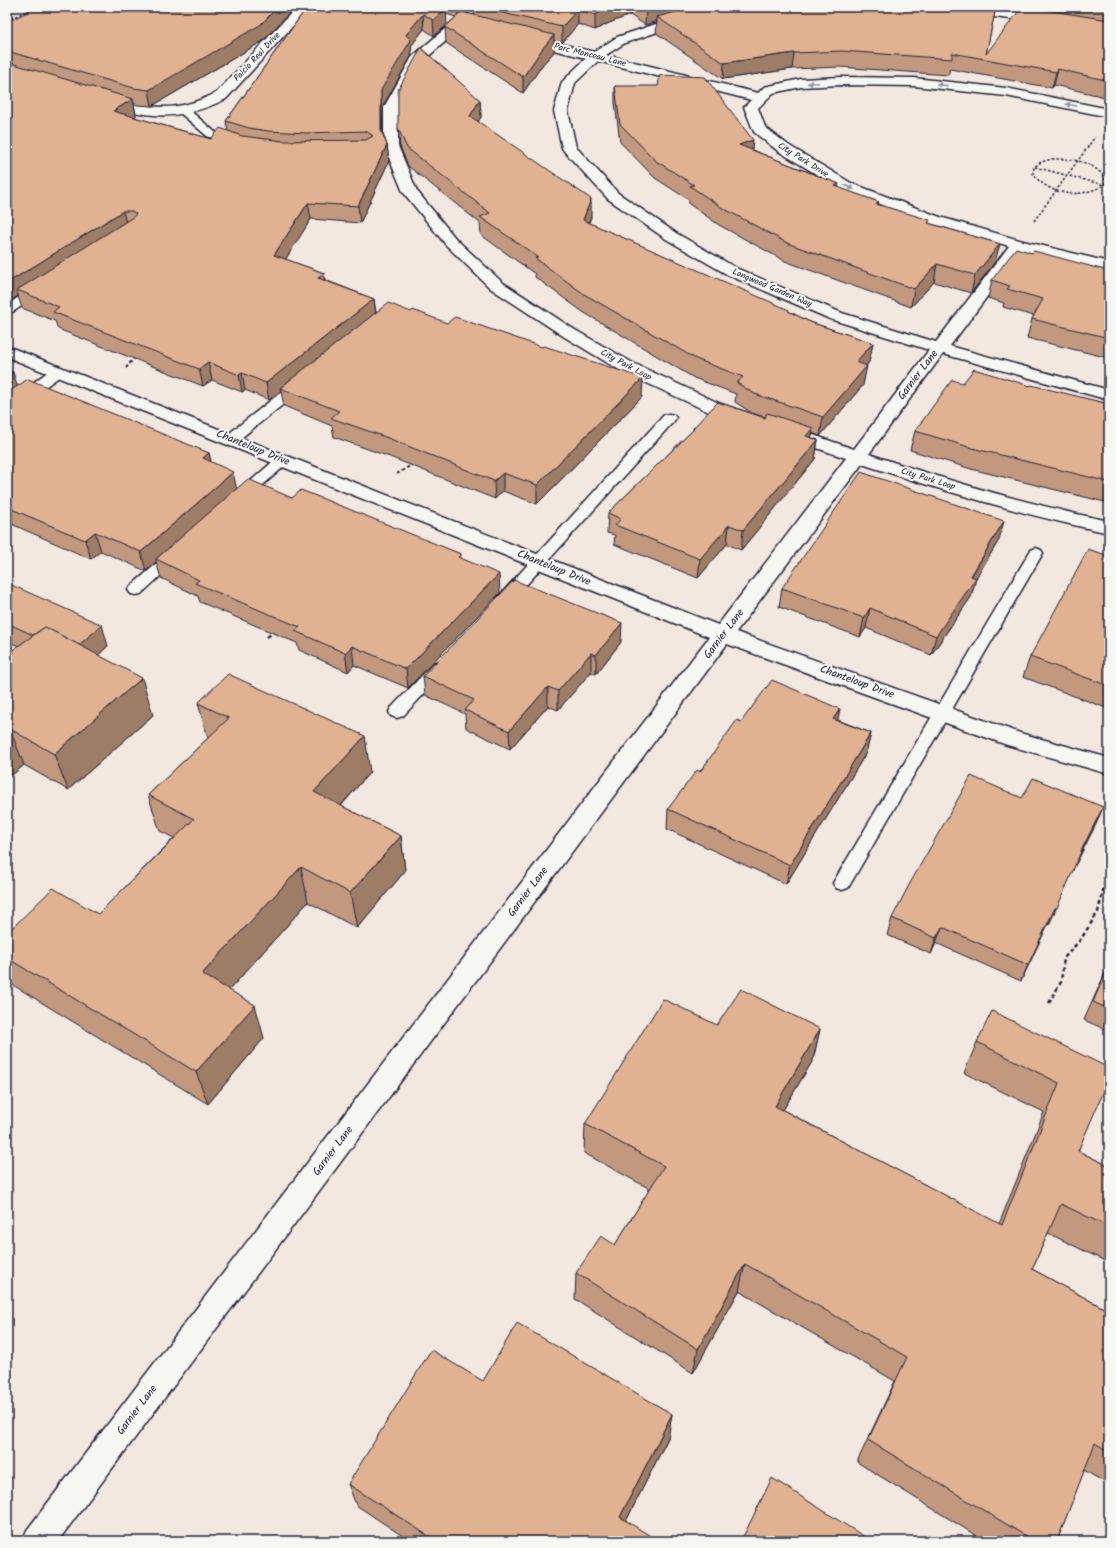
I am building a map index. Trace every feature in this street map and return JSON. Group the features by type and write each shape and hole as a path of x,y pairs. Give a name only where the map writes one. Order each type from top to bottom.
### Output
{"street":[{"name":"Palcio Real Drive","path":"91,97 136,110 157,113 183,110 205,105 221,96 297,14 307,7"},
{"name":"City Park Loop","path":"488,7 459,23 417,60 391,108 392,146 410,192 451,242 496,285 569,333 627,367 715,408 936,482 1063,518 1109,527"},
{"path":"944,7 1055,21"},
{"name":"Longwood Garden Way","path":"696,16 681,19 622,40 595,57 569,82 561,111 569,148 613,196 671,236 733,272 836,316 939,348 1109,395"},
{"name":"Parc Monceau Lane","path":"512,36 761,98"},
{"name":"City Park Drive","path":"1109,112 1006,92 914,82 841,81 801,83 769,90 750,107 759,128 783,148 846,186 935,220 1018,244 1109,267"},
{"name":"Garnier Lane","path":"38,1541 1018,244"},
{"name":"Chanteloup Drive","path":"7,351 723,635 1015,739 1109,766"}],"lane":[{"path":"183,110 211,134 232,144 245,147"},
{"path":"7,310 46,285"},
{"path":"7,408 58,371"},
{"path":"231,439 309,378"},
{"path":"496,608 669,418"},
{"path":"230,507 283,460"},
{"path":"136,590 189,543"},
{"path":"842,884 1036,553"},
{"path":"397,712 452,654"}],"path":[{"path":"7,20 35,7"},
{"path":"1018,244 1096,136"},
{"path":"1052,159 1078,160 1092,165 1101,171 1105,178 1104,185 1098,190 1072,194 1045,187 1036,181 1033,174 1034,167 1041,162 1052,159"},
{"path":"1034,167 1104,185"},
{"path":"100,388 125,369 135,356"},
{"path":"372,496 395,475 414,463"},
{"path":"267,637 279,629"},
{"path":"1049,1003 1061,982 1064,958 1081,939 1098,912 1104,887 1105,863 1109,859"}],"building":[{"path":"37,7 106,7 124,12 134,7 278,7 260,25 149,90 134,88 7,51 7,22"},
{"path":"307,7 437,7 446,9 433,20 423,14 406,35 411,40 381,90 381,130 387,145 358,206 308,203 274,255 324,273 318,278 374,299 266,383 242,373 239,375 208,362 199,369 53,312 59,307 17,290 133,217 136,214 132,211 123,211 7,283 7,62 133,99 113,111 211,139 220,128 242,136 283,141 366,140 373,136 366,131 307,133 268,131 249,128 226,121"},
{"path":"478,7 609,7 595,15 578,9 562,27"},
{"path":"642,7 655,7 646,10"},
{"path":"694,7 996,7 986,54 1022,7 1109,20 1109,81 1058,69 1056,72 952,53 952,59 842,51 794,53 724,63 657,17"},
{"path":"1095,7 1109,7 1109,9"},
{"path":"462,12 554,35 523,77 445,27"},
{"path":"421,48 480,100 470,116 591,199 583,220 789,310 788,311 810,322 873,343 856,362 867,366 823,417 755,394 737,383 743,377 696,359 584,294 535,258 538,257 480,217 490,213 407,148 398,128 398,90"},
{"path":"660,75 705,77 753,140 739,145 839,184 835,186 879,202 876,204 930,220 928,223 1000,244 975,275 937,264 914,289 787,243 721,207 690,186 694,185 656,161 620,124 615,86 658,86"},
{"path":"1016,248 1032,253 1034,251 1108,271 1109,269 1109,338 1032,319 1043,299 1007,289 1010,286 992,280"},
{"path":"388,303 411,312 413,310 447,323 455,317 542,347 544,346 643,378 537,485 503,473 494,481 388,438 331,418 339,411 280,388"},
{"path":"974,369 1030,386 1109,404 1109,482 976,449 915,431 952,380 963,383"},
{"path":"7,370 13,372 7,377"},
{"path":"28,379 209,453 203,458 233,472 141,552 95,532 85,540 9,508 7,506 7,393"},
{"path":"718,402 765,418 767,413 813,428 806,436 818,440 743,530 729,525 700,559 615,525 621,519 608,513 694,429 693,428"},
{"path":"861,472 1004,521 971,576 976,578 936,636 870,608 864,618 782,588"},
{"path":"248,479 292,498 301,490 461,554 458,557 499,574 406,669 352,646 345,653 295,631 300,627 195,583 199,580 156,559"},
{"path":"1088,549 1109,556 1109,686 1030,657"},
{"path":"514,580 622,623 596,655 591,653 558,691 548,687 509,731 465,710 474,700 423,676"},
{"path":"7,583 102,625 79,645 45,627 33,635 7,623"},
{"path":"45,627 142,678 54,754 10,729 7,731 7,654"},
{"path":"228,674 365,736 314,792 401,836 350,893 301,867 202,974 255,1005 196,1072 7,958 7,933 53,888 98,914 194,819 148,795 229,718 198,703"},
{"path":"772,680 840,709 833,719 871,733 790,865 668,809 697,770 700,772 737,720 741,722"},
{"path":"971,776 1022,798 1033,778 1103,807 1083,847 1057,908 1055,908 1028,965 942,927 936,938 892,918"},
{"path":"1109,965 1109,1009 1093,1002"},
{"path":"741,989 820,1029 775,1106 1002,1225 1059,1083 977,1042 992,1011 1109,1068 1109,1079 1078,1151 1109,1166 1109,1227 1061,1204 1032,1269 1109,1311 1109,1452 1095,1443 1057,1541 1034,1541 868,1440 907,1357 745,1264 698,1349 576,1273 601,1236 615,1245 664,1166 585,1124 663,999 717,1025"},
{"path":"517,1323 672,1414 620,1517 652,1537 650,1541 427,1541 430,1537 348,1484 431,1350 483,1381"},
{"path":"772,1478 871,1541 741,1541"}]}
